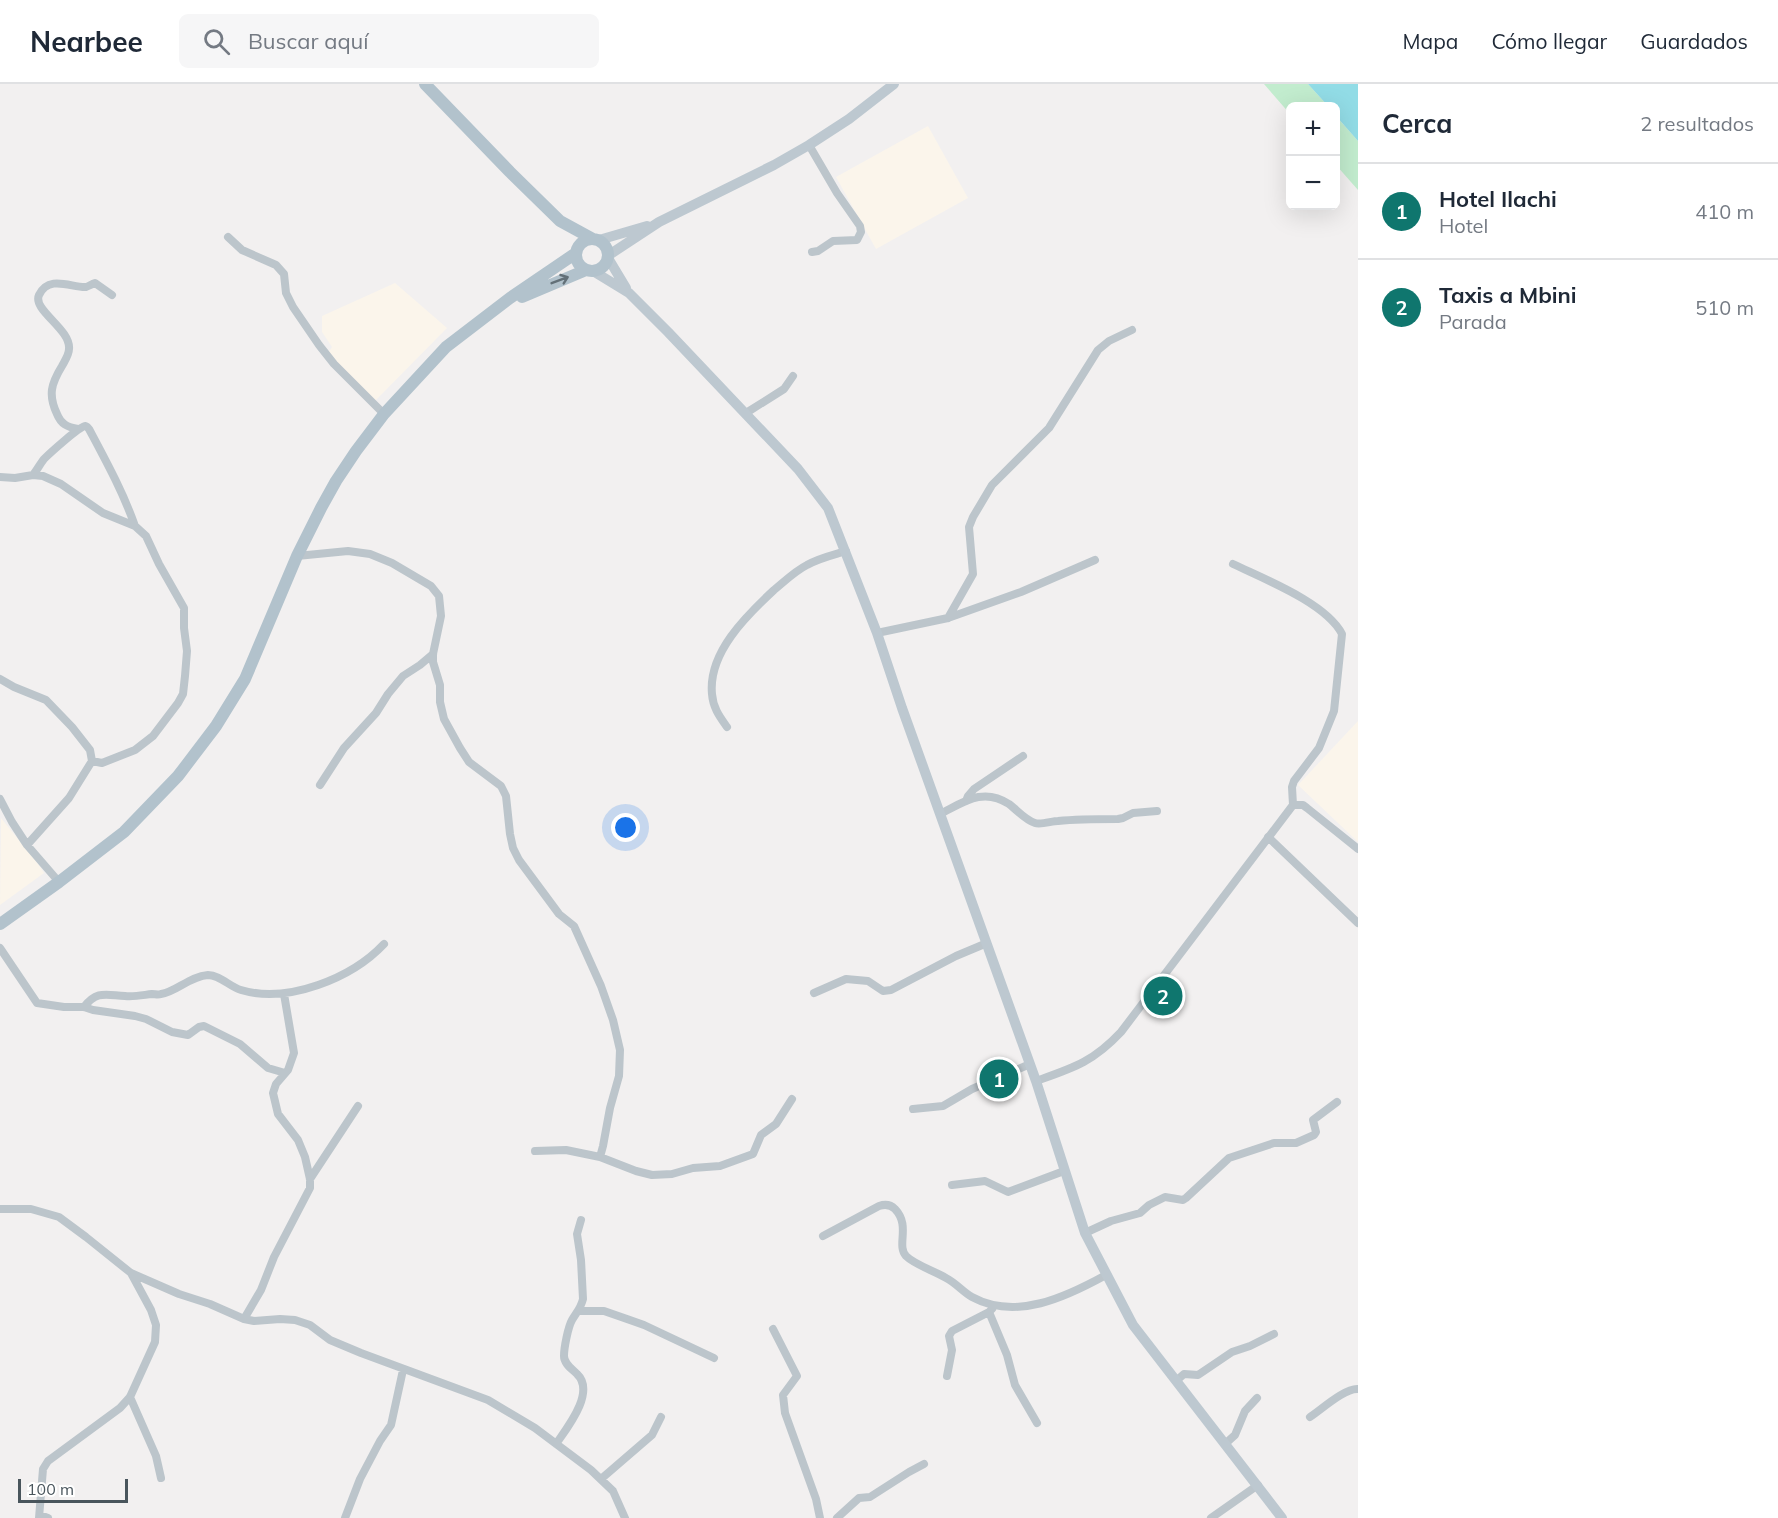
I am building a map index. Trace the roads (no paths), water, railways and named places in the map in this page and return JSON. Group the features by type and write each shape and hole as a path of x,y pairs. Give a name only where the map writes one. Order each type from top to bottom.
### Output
{"main road":[{"path":"426,84 560,221 577,251 577,261 589,271 629,293"},
{"path":"496,309 553,283 603,268 609,256 659,222 774,165 809,145 849,119 894,84"},
{"path":"560,221 606,246 629,293 746,413 821,497 833,519 877,633 1036,1081 1084,1233 1133,1325 1282,1518"},
{"path":"0,924 124,832 178,776 216,726 245,679 297,556 336,481 384,414 446,347 577,251 583,242 659,222"}],"street":[{"path":"809,145 837,193 860,226 861,232 857,240 833,241 818,251 812,252"},
{"path":"228,237 242,250 276,265 284,274 286,292 292,307 319,345 334,364 384,414"},
{"path":"78,429 67,427 59,420 52,401 50,394 69,350 68,341 61,328 41,308 39,295 45,288 63,283 86,287 95,284 112,295"},
{"path":"948,618 973,574 970,523 992,485 1047,432 1098,350 1109,341 1132,330"},
{"path":"746,413 784,389 794,376"},
{"path":"33,475 45,458 78,429 83,426 90,429 126,502 135,526"},
{"path":"0,477 43,476 61,483 103,513 135,526 146,536 184,608 187,651 183,694 153,736 135,750 102,763 92,761"},
{"path":"297,556 348,551 370,554 399,567 431,586 439,596 441,616 433,662 440,685 441,710 444,719 469,762 501,786 506,796 513,848 519,860 559,914 574,926 601,986 613,1020 620,1050 619,1076 600,1157"},
{"path":"727,727 714,706 713,676 724,650 738,627 792,574 816,560 846,551"},
{"path":"877,633 948,618 1021,592 1095,560"},
{"path":"1036,1081 1076,1067 1107,1047 1121,1032 1293,806 1294,781 1319,748 1334,711 1342,634 1332,620 1300,596 1233,564"},
{"path":"320,785 344,748 376,713 403,676 433,654"},
{"path":"0,679 46,700 90,750 92,761 69,798 27,845"},
{"path":"966,801 974,789 1023,756"},
{"path":"940,814 984,795 1009,804 1036,824 1078,819 1118,819 1133,813 1157,811"},
{"path":"0,799 27,845 59,882"},
{"path":"1293,806 1303,805 1358,849"},
{"path":"1268,837 1358,923"},
{"path":"814,993 846,979 868,981 883,991 891,990 956,956 987,943"},
{"path":"84,1006 90,999 102,994 126,996 161,994 184,982 209,975 241,990 257,993 284,994 314,988 364,962 384,944"},
{"path":"0,948 37,1003 64,1007 84,1006 93,1010 146,1019 172,1032 188,1035 204,1026 240,1044 268,1068 285,1073"},
{"path":"284,994 294,1049 288,1070 274,1088 273,1093 278,1114 298,1140 310,1179"},
{"path":"913,1108 943,1106 972,1089 1030,1064"},
{"path":"535,1151 566,1150 600,1157 652,1175 720,1166 753,1154 761,1136 776,1124 792,1099"},
{"path":"1084,1233 1111,1221 1140,1213 1149,1205 1165,1197 1183,1200 1229,1158 1274,1143 1296,1143 1314,1135 1316,1132 1313,1120 1337,1102"},
{"path":"244,1319 261,1290 274,1257 307,1195 310,1179 358,1106"},
{"path":"952,1185 985,1181 1008,1192 1064,1171"},
{"path":"823,1236 879,1206 884,1204 893,1206 903,1220 904,1254 947,1278 970,1296 1002,1307 1027,1307 1039,1304 1090,1284 1106,1275"},
{"path":"0,1209 31,1209 59,1217 130,1273 179,1294 244,1319 254,1321 295,1320 310,1325 330,1340 403,1370 488,1400 535,1428 601,1479 614,1491 625,1518"},
{"path":"556,1444 579,1408 583,1386 580,1377 566,1364 564,1356 570,1325 583,1299 577,1234 581,1220"},
{"path":"48,1518 39,1517 43,1469 48,1461 120,1408 130,1397 155,1342 156,1325 151,1310 130,1273"},
{"path":"947,1376 951,1358 950,1336 952,1331 989,1312 995,1305"},
{"path":"578,1311 604,1311 644,1325 714,1358"},
{"path":"989,1312 1015,1385 1037,1423"},
{"path":"773,1329 797,1376 783,1395 785,1413 816,1499 820,1518"},
{"path":"1176,1380 1184,1374 1198,1375 1232,1352 1250,1347 1274,1334"},
{"path":"345,1518 360,1479 391,1425 403,1370"},
{"path":"1310,1417 1347,1391 1358,1389"},
{"path":"130,1397 156,1456 161,1478"},
{"path":"1225,1444 1235,1435 1245,1411 1257,1398"},
{"path":"601,1479 652,1435 661,1417"},
{"path":"837,1518 859,1498 870,1497 924,1464"},
{"path":"1210,1518 1258,1485"}],"water":[{"path":"1308,84 1358,84 1358,141 1340,121 1340,102 1324,102"}],"place":[{"name":"Taxis a Mbini","path":"1163,996"},
{"name":"Hotel Ilachi","path":"999,1079"}]}
